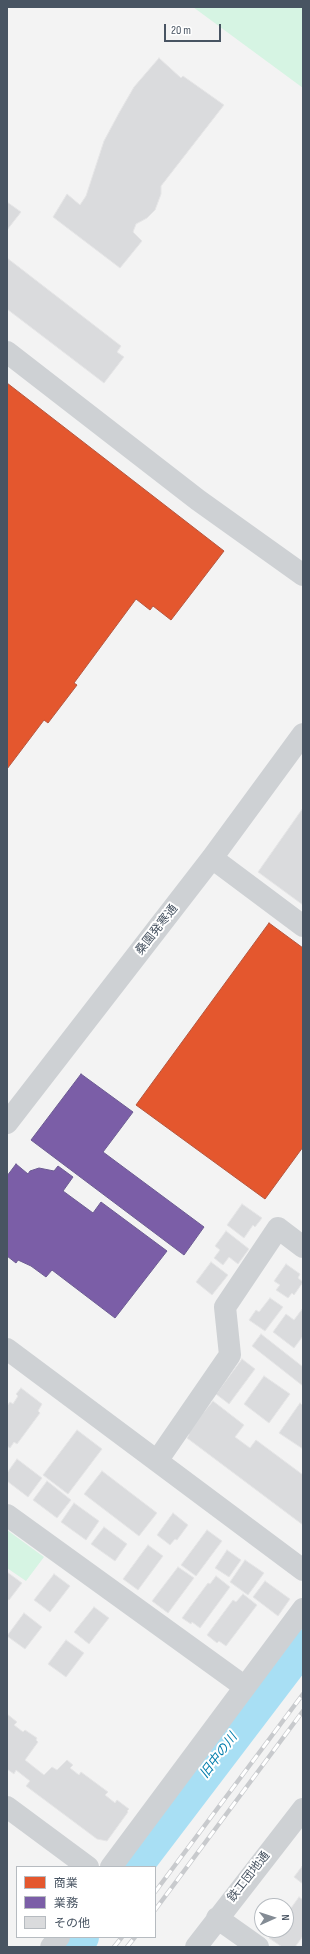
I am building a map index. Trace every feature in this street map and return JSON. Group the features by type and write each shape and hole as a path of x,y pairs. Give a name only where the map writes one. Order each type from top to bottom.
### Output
{"street":[{"path":"7,352 198,500 303,576"},
{"name":"桑園発寒通","path":"7,1123 212,858 303,734"},
{"path":"212,858 303,926"},
{"path":"156,1461 230,1355 225,1307 278,1228 303,1247"},
{"path":"7,1349 303,1570"},
{"path":"7,1515 245,1687"},
{"path":"112,1866 303,1609"},
{"path":"7,1807 87,1866"},
{"name":"鉄工団地通","path":"196,1947 303,1808"},
{"path":"218,1918 258,1947"},
{"path":"51,1947 58,1938"}],"green space":[{"path":"193,7 303,7 303,88"},
{"path":"7,1530 44,1557 26,1581 7,1568"}],"building: 商業":[{"path":"7,383 224,551 171,620 153,606 150,610 136,599 74,683 77,685 48,723 44,720 7,769"},
{"path":"269,923 303,948 303,1147 265,1199 136,1105"}],"building: 業務":[{"path":"81,1074 133,1112 103,1152 204,1227 184,1255 31,1140"},
{"path":"16,1164 28,1174 30,1171 39,1168 54,1171 58,1166 73,1177 63,1191 93,1213 101,1202 167,1251 115,1318 52,1270 46,1277 31,1266 18,1260 16,1263 7,1256 7,1176"}],"building: その他":[{"path":"159,58 181,78 183,76 224,105 161,186 161,194 155,210 147,218 136,224 133,232 142,241 120,268 53,217 67,194 80,205 86,196 104,141 134,87"},
{"path":"7,202 21,212 7,230"},
{"path":"7,258 121,346 117,352 124,357 104,383 7,309"},
{"path":"303,808 303,905 258,872"},
{"path":"242,1204 262,1218 255,1227 253,1225 244,1238 227,1225"},
{"path":"226,1231 249,1249 238,1264 229,1257 223,1265 214,1258 220,1250 215,1246"},
{"path":"211,1262 228,1275 212,1295 196,1282"},
{"path":"286,1264 300,1274 298,1278 303,1282 294,1295 292,1293 288,1298 276,1290 280,1285 274,1281"},
{"path":"270,1298 283,1307 265,1331 249,1320 256,1310 259,1312"},
{"path":"303,1308 303,1336 294,1348 273,1332 286,1314 294,1320"},
{"path":"261,1334 303,1367 303,1386 252,1346"},
{"path":"242,1359 255,1369 229,1404 216,1394"},
{"path":"264,1376 290,1394 269,1423 244,1404"},
{"path":"21,1388 42,1404 38,1411 40,1413 17,1444 14,1442 10,1448 7,1446 7,1406 10,1402 13,1404 18,1396 16,1394"},
{"path":"213,1401 244,1425 235,1437 250,1448 256,1440 303,1475 303,1525 187,1438 189,1435 188,1431"},
{"path":"300,1403 303,1406 303,1449 279,1433"},
{"path":"77,1430 102,1449 68,1494 43,1475"},
{"path":"17,1459 42,1478 28,1497 7,1481 7,1473"},
{"path":"102,1471 157,1513 139,1536 84,1494"},
{"path":"47,1481 71,1500 57,1518 33,1500"},
{"path":"74,1503 99,1521 86,1540 61,1522"},
{"path":"173,1513 188,1525 177,1540 175,1539 170,1545 157,1535"},
{"path":"104,1527 127,1544 115,1561 91,1544"},
{"path":"207,1530 222,1541 196,1576 181,1565"},
{"path":"148,1545 163,1556 138,1590 123,1579"},
{"path":"227,1550 241,1560 229,1577 215,1568"},
{"path":"245,1560 264,1573 248,1595 230,1582"},
{"path":"178,1567 194,1578 168,1613 152,1601"},
{"path":"7,1572 22,1583 9,1600 7,1599"},
{"path":"54,1574 70,1586 50,1612 34,1600"},
{"path":"216,1576 230,1587 200,1628 192,1622 191,1624 182,1618 208,1583 210,1584"},
{"path":"265,1581 290,1599 278,1616 253,1597"},
{"path":"243,1594 257,1605 226,1646 219,1641 217,1643 207,1635 233,1600 236,1602"},
{"path":"94,1607 109,1618 89,1644 74,1632"},
{"path":"24,1613 42,1627 25,1649 7,1636"},
{"path":"66,1640 84,1653 66,1677 48,1664"},
{"path":"7,1714 17,1722 14,1725 23,1732 25,1730 37,1738 36,1740 38,1742 25,1760 44,1775 52,1767 57,1770 67,1760 73,1765 70,1768 79,1775 81,1772 108,1792 105,1795 115,1803 117,1800 129,1809 107,1841 97,1839 26,1786 30,1781 16,1770 14,1774 7,1769"},
{"path":"303,1865 303,1884 294,1877"},
{"path":"299,1897 303,1900 303,1936 295,1947 282,1947 269,1938 294,1938 294,1904"}],"waterway":[{"name":"旧中の川","path":"136,1866 303,1646"},
{"name":"旧中の川","path":"74,1947 81,1938"}],"railway":[{"path":"156,1891 303,1694"},
{"path":"156,1909 303,1711"},
{"path":"114,1947 121,1938"},
{"path":"127,1947 134,1938"}]}
